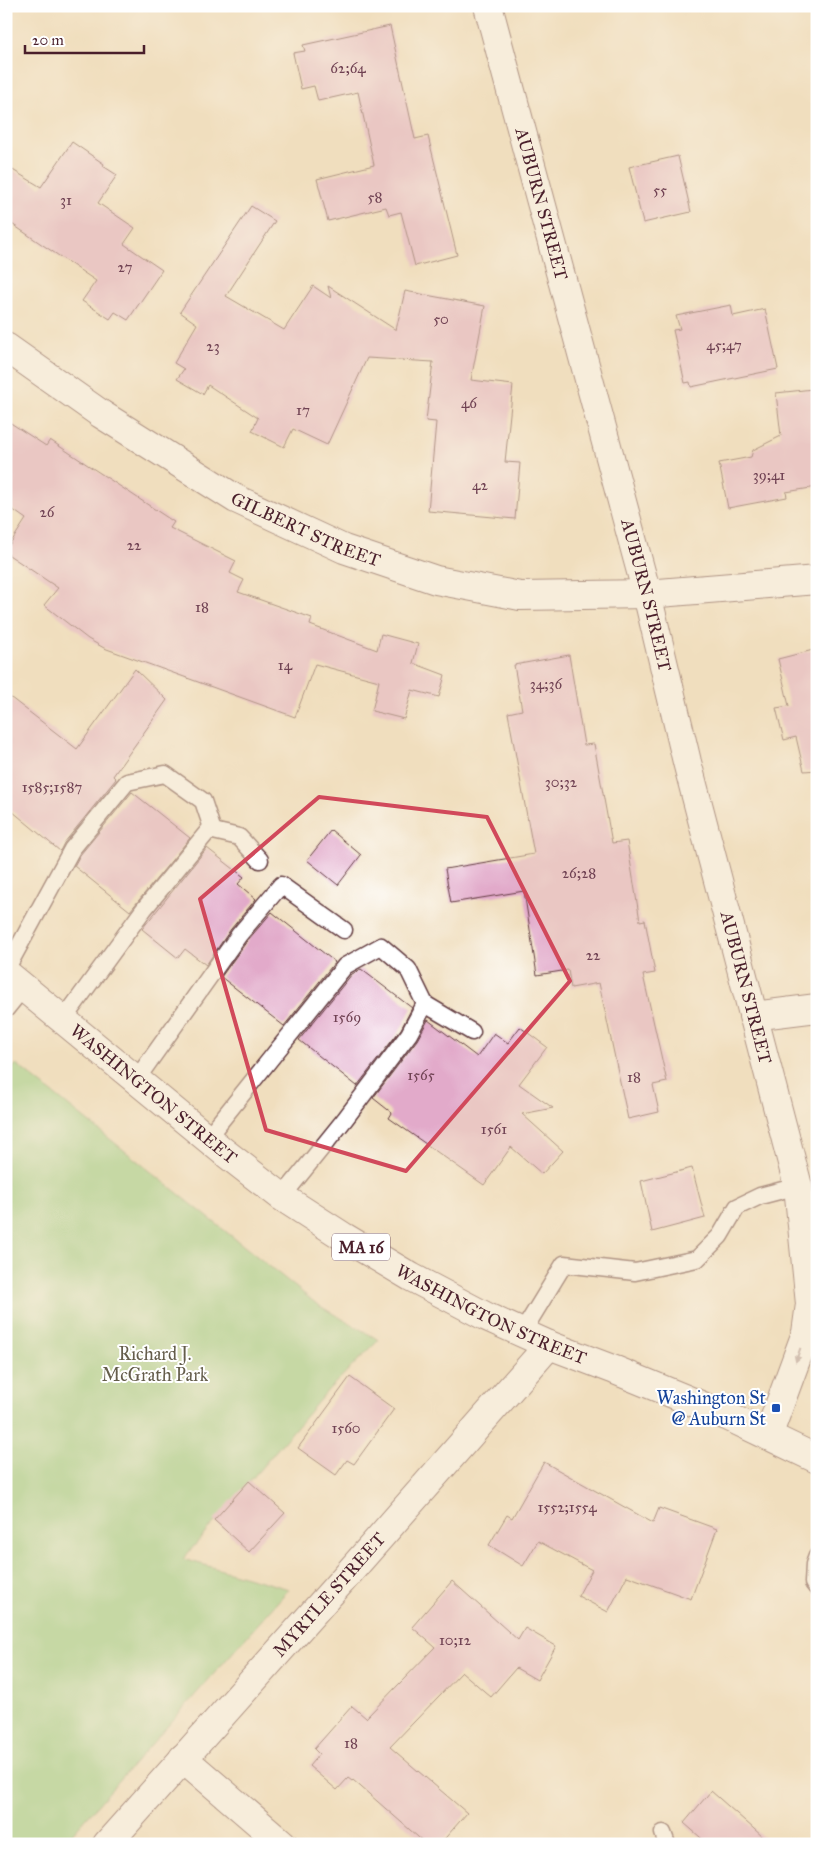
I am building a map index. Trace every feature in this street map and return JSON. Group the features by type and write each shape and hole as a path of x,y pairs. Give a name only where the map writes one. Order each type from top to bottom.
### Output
{"street":[{"name":"AUBURN STREET","path":"488,6 647,594 687,762 798,1186 808,1271 809,1319 806,1333 768,1436"},
{"name":"GILBERT STREET","path":"6,347 101,414 236,499 344,549 436,580 520,596 647,594 817,580"},
{"name":"WASHINGTON STREET","path":"12,977 207,1138 282,1197 344,1237 411,1277 487,1317 549,1345 624,1373 727,1416 817,1459"},
{"path":"753,1016 817,1008"},
{"name":"AUBURN STREET","path":"798,1186 817,1220"},
{"name":"MYRTLE STREET","path":"107,1844 549,1345"},
{"path":"183,1758 283,1844"}],"lane":[{"path":"6,1008 12,977 72,849 127,782 165,774 203,801 213,832"},
{"path":"63,1020 144,908 209,830 239,837 260,860"},
{"path":"136,1080 239,935 281,885 344,930"},
{"path":"207,1138 345,966 381,946 408,969 425,1004 472,1032"},
{"path":"282,1197 345,1119 409,1034 425,1004"},
{"path":"522,1333 564,1264 635,1272 696,1259 720,1236 737,1207 760,1196 798,1186"},
{"path":"817,1556 814,1564 813,1583 817,1588"}],"highlighted area":[{"path":"319,797 487,817 570,981 406,1171 266,1130 200,899"}],"green space":[{"name":"Richard J. McGrath Park","path":"16,1064 318,1305 379,1340 329,1389 183,1559 289,1589 63,1844 6,1844 6,1076"}],"building":[{"path":"390,26 415,139 428,136 457,255 415,266 401,212 389,215 386,207 328,221 317,179 374,165 358,92 318,101 314,86 301,89 293,53 305,51 303,45"},
{"path":"72,142 117,175 98,203 135,228 124,244 162,270 128,320 115,312 110,319 82,301 96,281 6,220 6,166 41,187"},
{"path":"678,156 691,212 643,223 629,167"},
{"path":"251,206 275,221 226,296 284,330 313,286 331,298 328,286 396,330 405,291 485,306 471,380 513,385 505,462 520,463 515,519 428,511 436,422 426,421 433,362 367,358 327,445 293,429 284,447 252,431 258,418 208,385 203,394 177,379 184,369 174,363 197,324 180,312"},
{"path":"731,305 733,316 765,309 778,369 691,387 690,382 685,383 673,330 680,329 676,316"},
{"path":"813,389 817,423 817,487 786,492 787,497 728,508 719,463 751,457 753,450 781,436 776,393"},
{"path":"6,420 46,446 50,440 174,522 170,528 236,561 230,573 244,580 238,592 312,618 310,625 377,650 381,634 418,644 413,663 445,675 439,697 412,690 404,719 372,711 379,681 315,664 295,717 104,648 88,639 44,605 58,588 6,553 6,550 26,519 6,505"},
{"path":"817,649 817,770 804,771 796,737 784,740 776,708 789,706 778,659"},
{"path":"569,655 584,745 594,744 612,843 627,841 640,921 645,920 655,973 643,975 667,1082 653,1085 659,1112 628,1119 599,983 571,988 568,970 537,975 524,891 451,903 445,869 534,854 508,713 522,710 514,665"},
{"path":"135,669 167,700 113,776 116,779 64,843 60,851 6,806 6,694 77,749"},
{"path":"132,792 190,838 130,911 74,866 80,855"},
{"path":"331,830 361,855 338,885 307,860"},
{"path":"207,848 244,877 238,884 256,899 231,929 206,965 185,949 178,958 142,929"},
{"path":"272,912 335,962 284,1026 221,977 247,941"},
{"path":"361,969 412,1008 401,1029 357,1086 299,1040 352,974"},
{"path":"428,1020 477,1057 494,1033 508,1043 520,1027 547,1047 519,1084 553,1108 522,1114 563,1151 542,1174 511,1147 484,1185 389,1118 392,1113 373,1098 417,1040"},
{"path":"692,1168 705,1218 652,1232 641,1181"},
{"path":"350,1377 394,1409 354,1464 347,1460 336,1475 298,1448"},
{"path":"544,1462 653,1523 659,1508 717,1529 691,1599 627,1576 608,1612 578,1596 592,1570 538,1541 523,1566 489,1545 507,1515 512,1518"},
{"path":"249,1481 285,1513 249,1552 214,1520"},
{"path":"452,1581 518,1640 525,1628 556,1646 537,1680 516,1668 491,1697 462,1672 390,1747 467,1813 440,1844 426,1844 353,1780 348,1778 337,1790 309,1766 319,1754 314,1749 352,1706 366,1718 435,1647 412,1627"},
{"path":"711,1791 771,1844 708,1844 684,1823"}],"place":[{"name":"Washington St @ Auburn St","path":"776,1408"}]}
